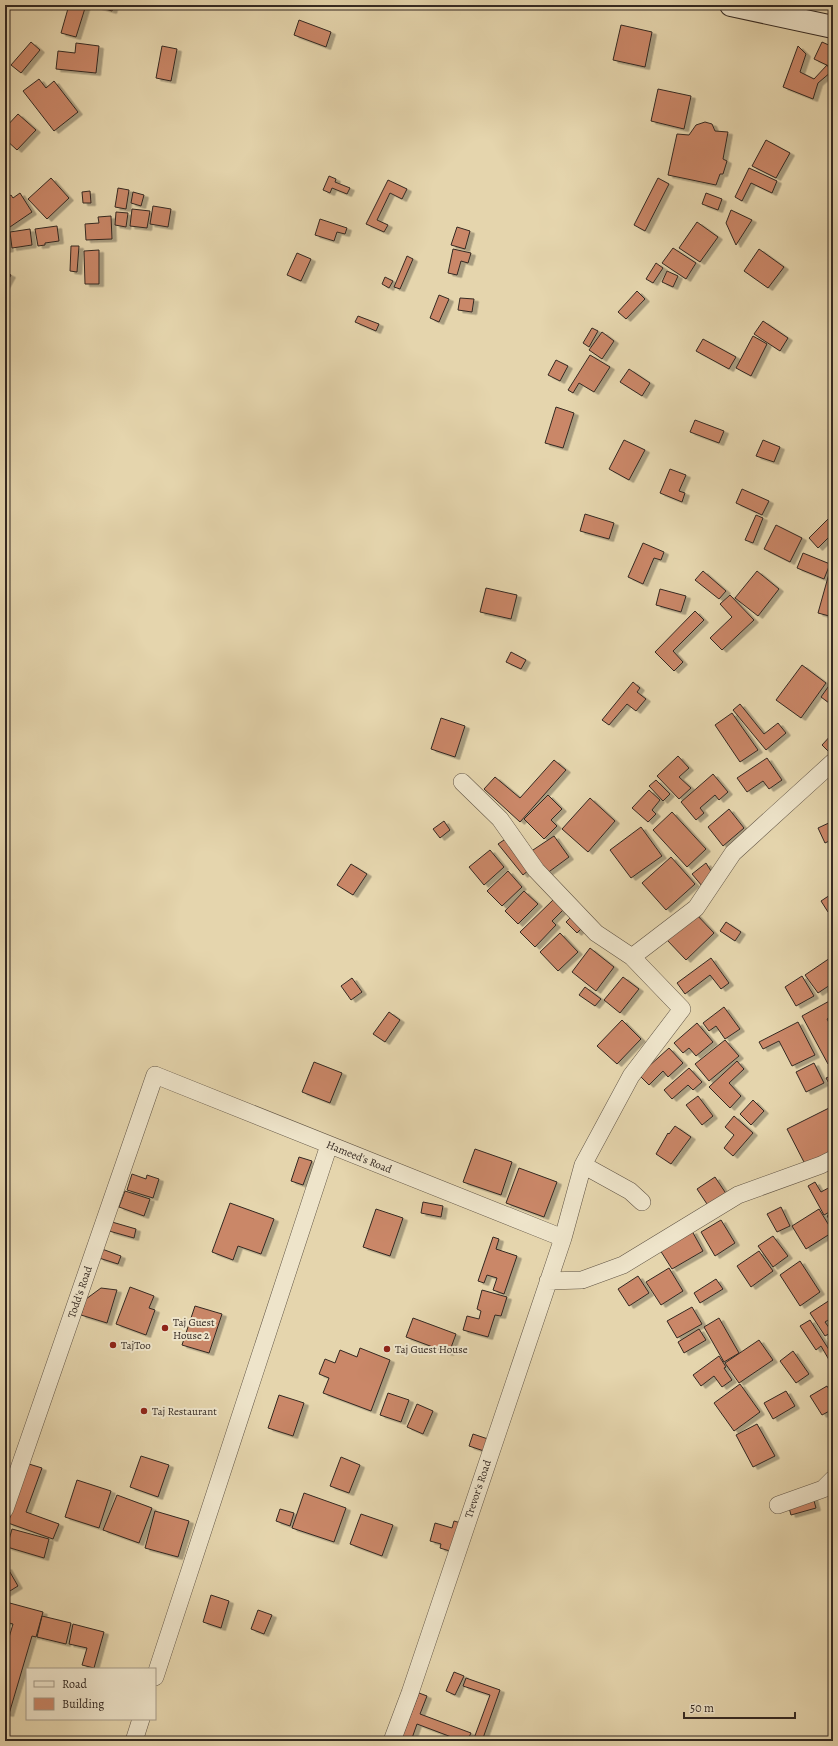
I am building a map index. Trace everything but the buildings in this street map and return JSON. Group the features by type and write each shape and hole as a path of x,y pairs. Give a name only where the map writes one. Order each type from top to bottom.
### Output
{"street":[{"path":"730,5 833,27"},
{"path":"462,782 500,819 536,870 596,933 632,957 696,908 733,853 833,762"},
{"name":"Trevor's Road","path":"392,1741 410,1693 548,1281 583,1165 631,1076 682,1009 632,957"},
{"name":"Hameed's Road","path":"155,1074 562,1238"},
{"name":"Todd's Road","path":"5,1508 155,1074"},
{"path":"156,1674 329,1145"},
{"path":"583,1165 630,1191 642,1202"},
{"path":"548,1281 582,1280 623,1265 738,1195 829,1165"},
{"path":"778,1505 823,1488 833,1479"},
{"path":"134,1741 141,1720"}],"place":[{"name":"Taj Guest House 2","path":"165,1328"},
{"name":"TajToo","path":"113,1345"},
{"name":"Taj Guest House","path":"387,1349"},
{"name":"Taj Restaurant","path":"144,1411"}]}
